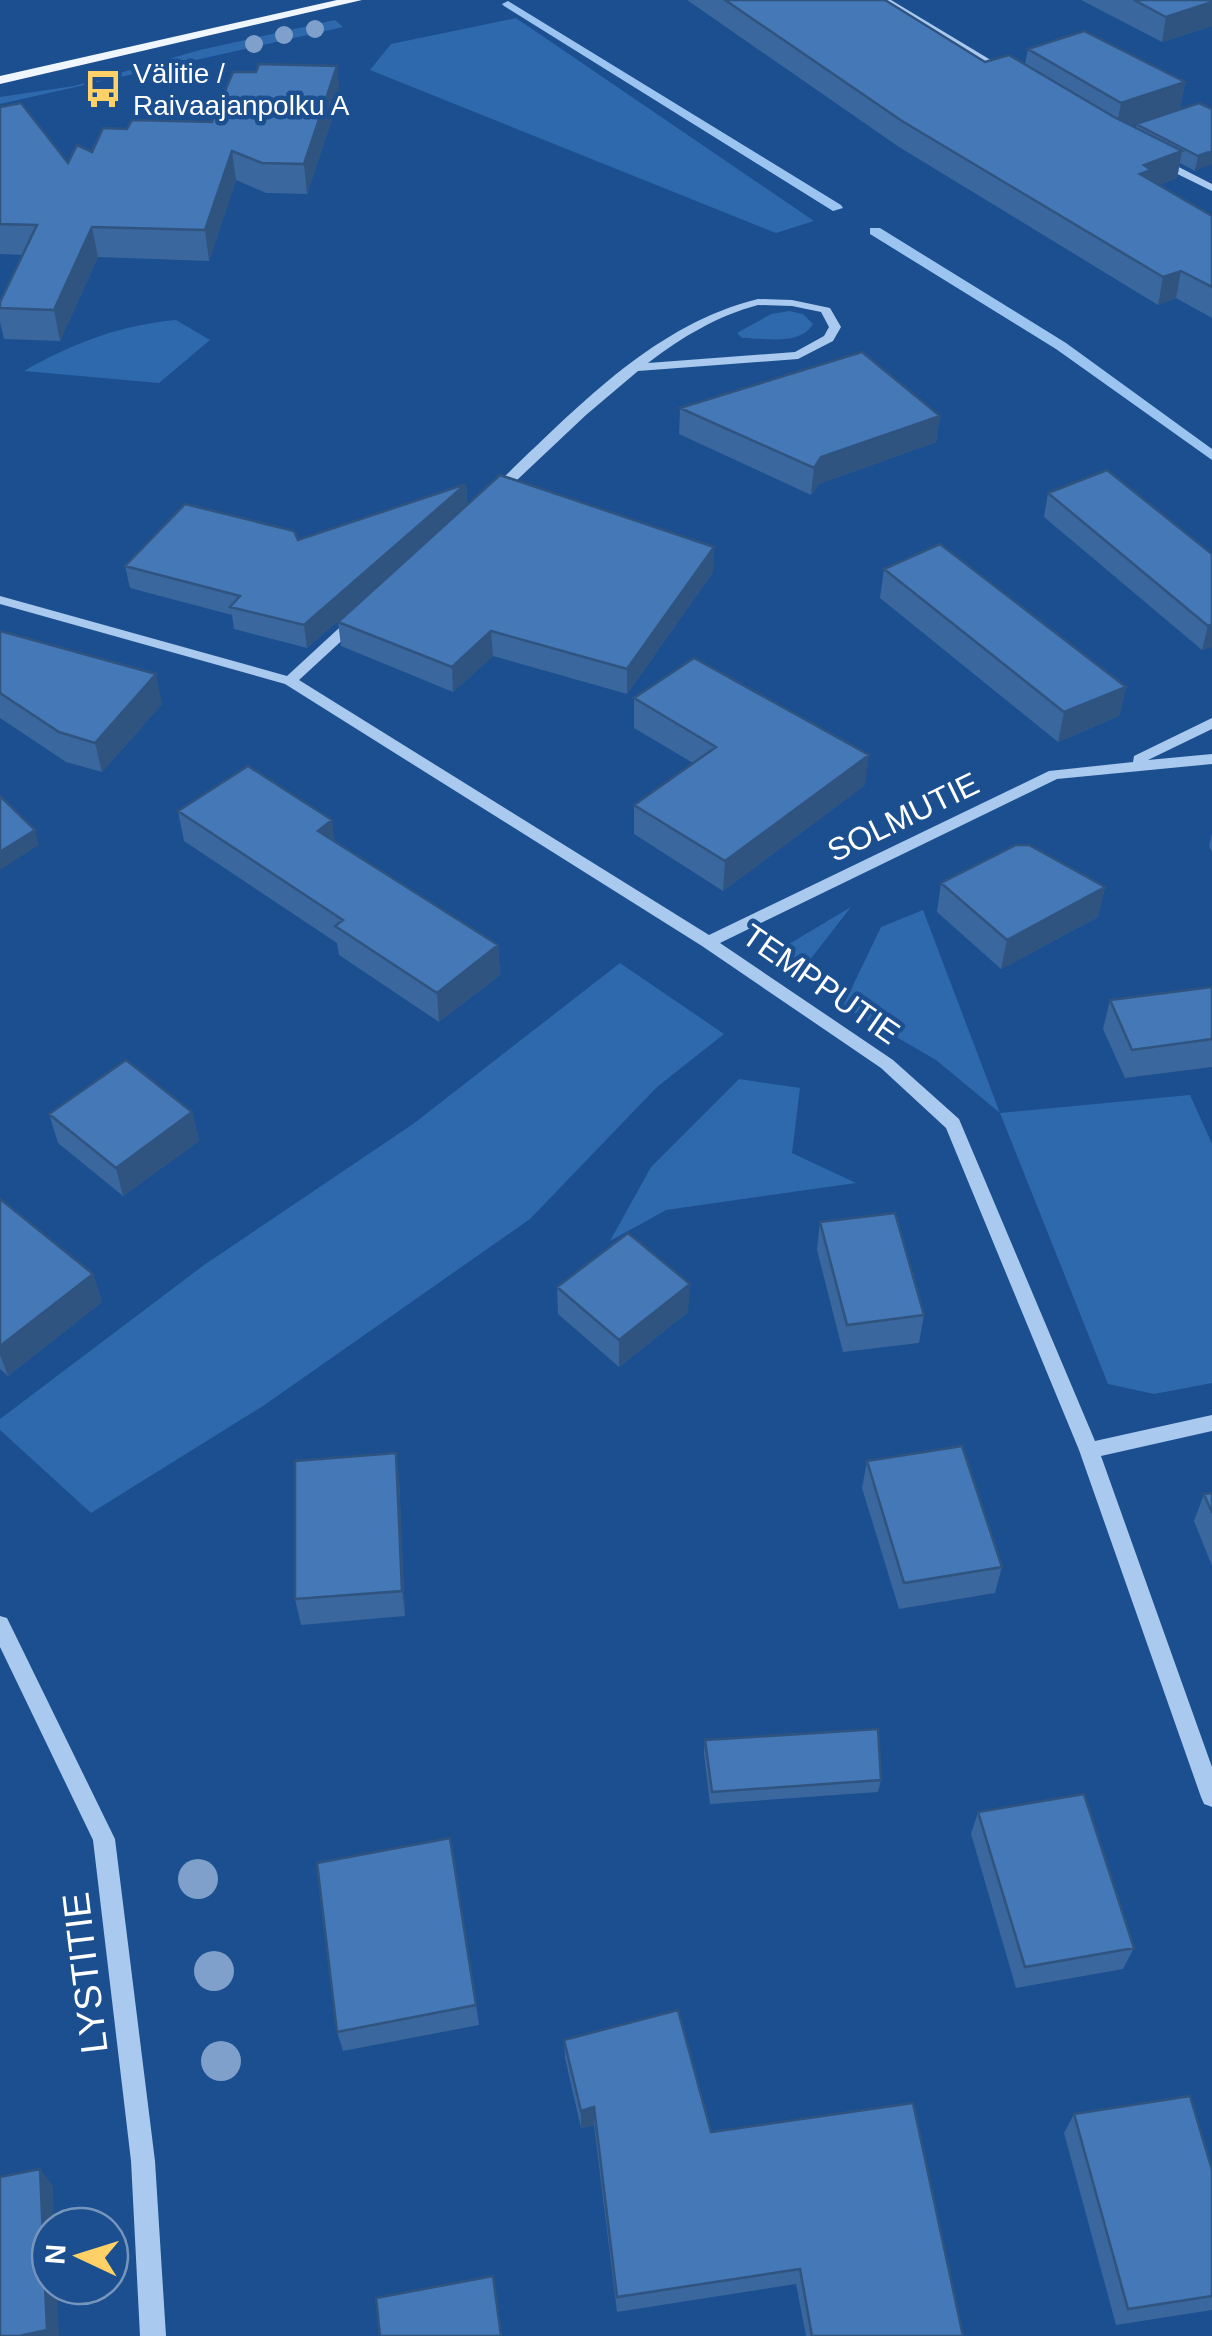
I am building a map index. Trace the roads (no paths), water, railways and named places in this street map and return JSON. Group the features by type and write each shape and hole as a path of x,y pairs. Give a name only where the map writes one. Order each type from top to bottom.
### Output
{"main road":[{"path":"0,80 355,0"}],"street":[{"path":"884,0 1024,83"},
{"path":"1148,154 1212,188"},
{"path":"483,504 631,368 727,310 757,302 799,303 826,310 835,326 829,338 798,355 631,368"},
{"name":"TEMPPUTIE","path":"0,600 290,681 708,942 887,1064 953,1124 1089,1450 1212,1797"},
{"path":"290,681 367,610"},
{"name":"SOLMUTIE","path":"1130,764 1212,722"},
{"name":"SOLMUTIE","path":"708,942 1054,774 1212,759"},
{"path":"1089,1450 1212,1423"},
{"name":"LYSTITIE","path":"0,1625 104,1839 144,2162 153,2336"}],"waterway":[{"path":"508,4 837,208"},
{"path":"875,231 1061,346 1212,456"}],"place":[{"name":"Välitie / Raivaajanpolku A","path":"103,89"}]}
